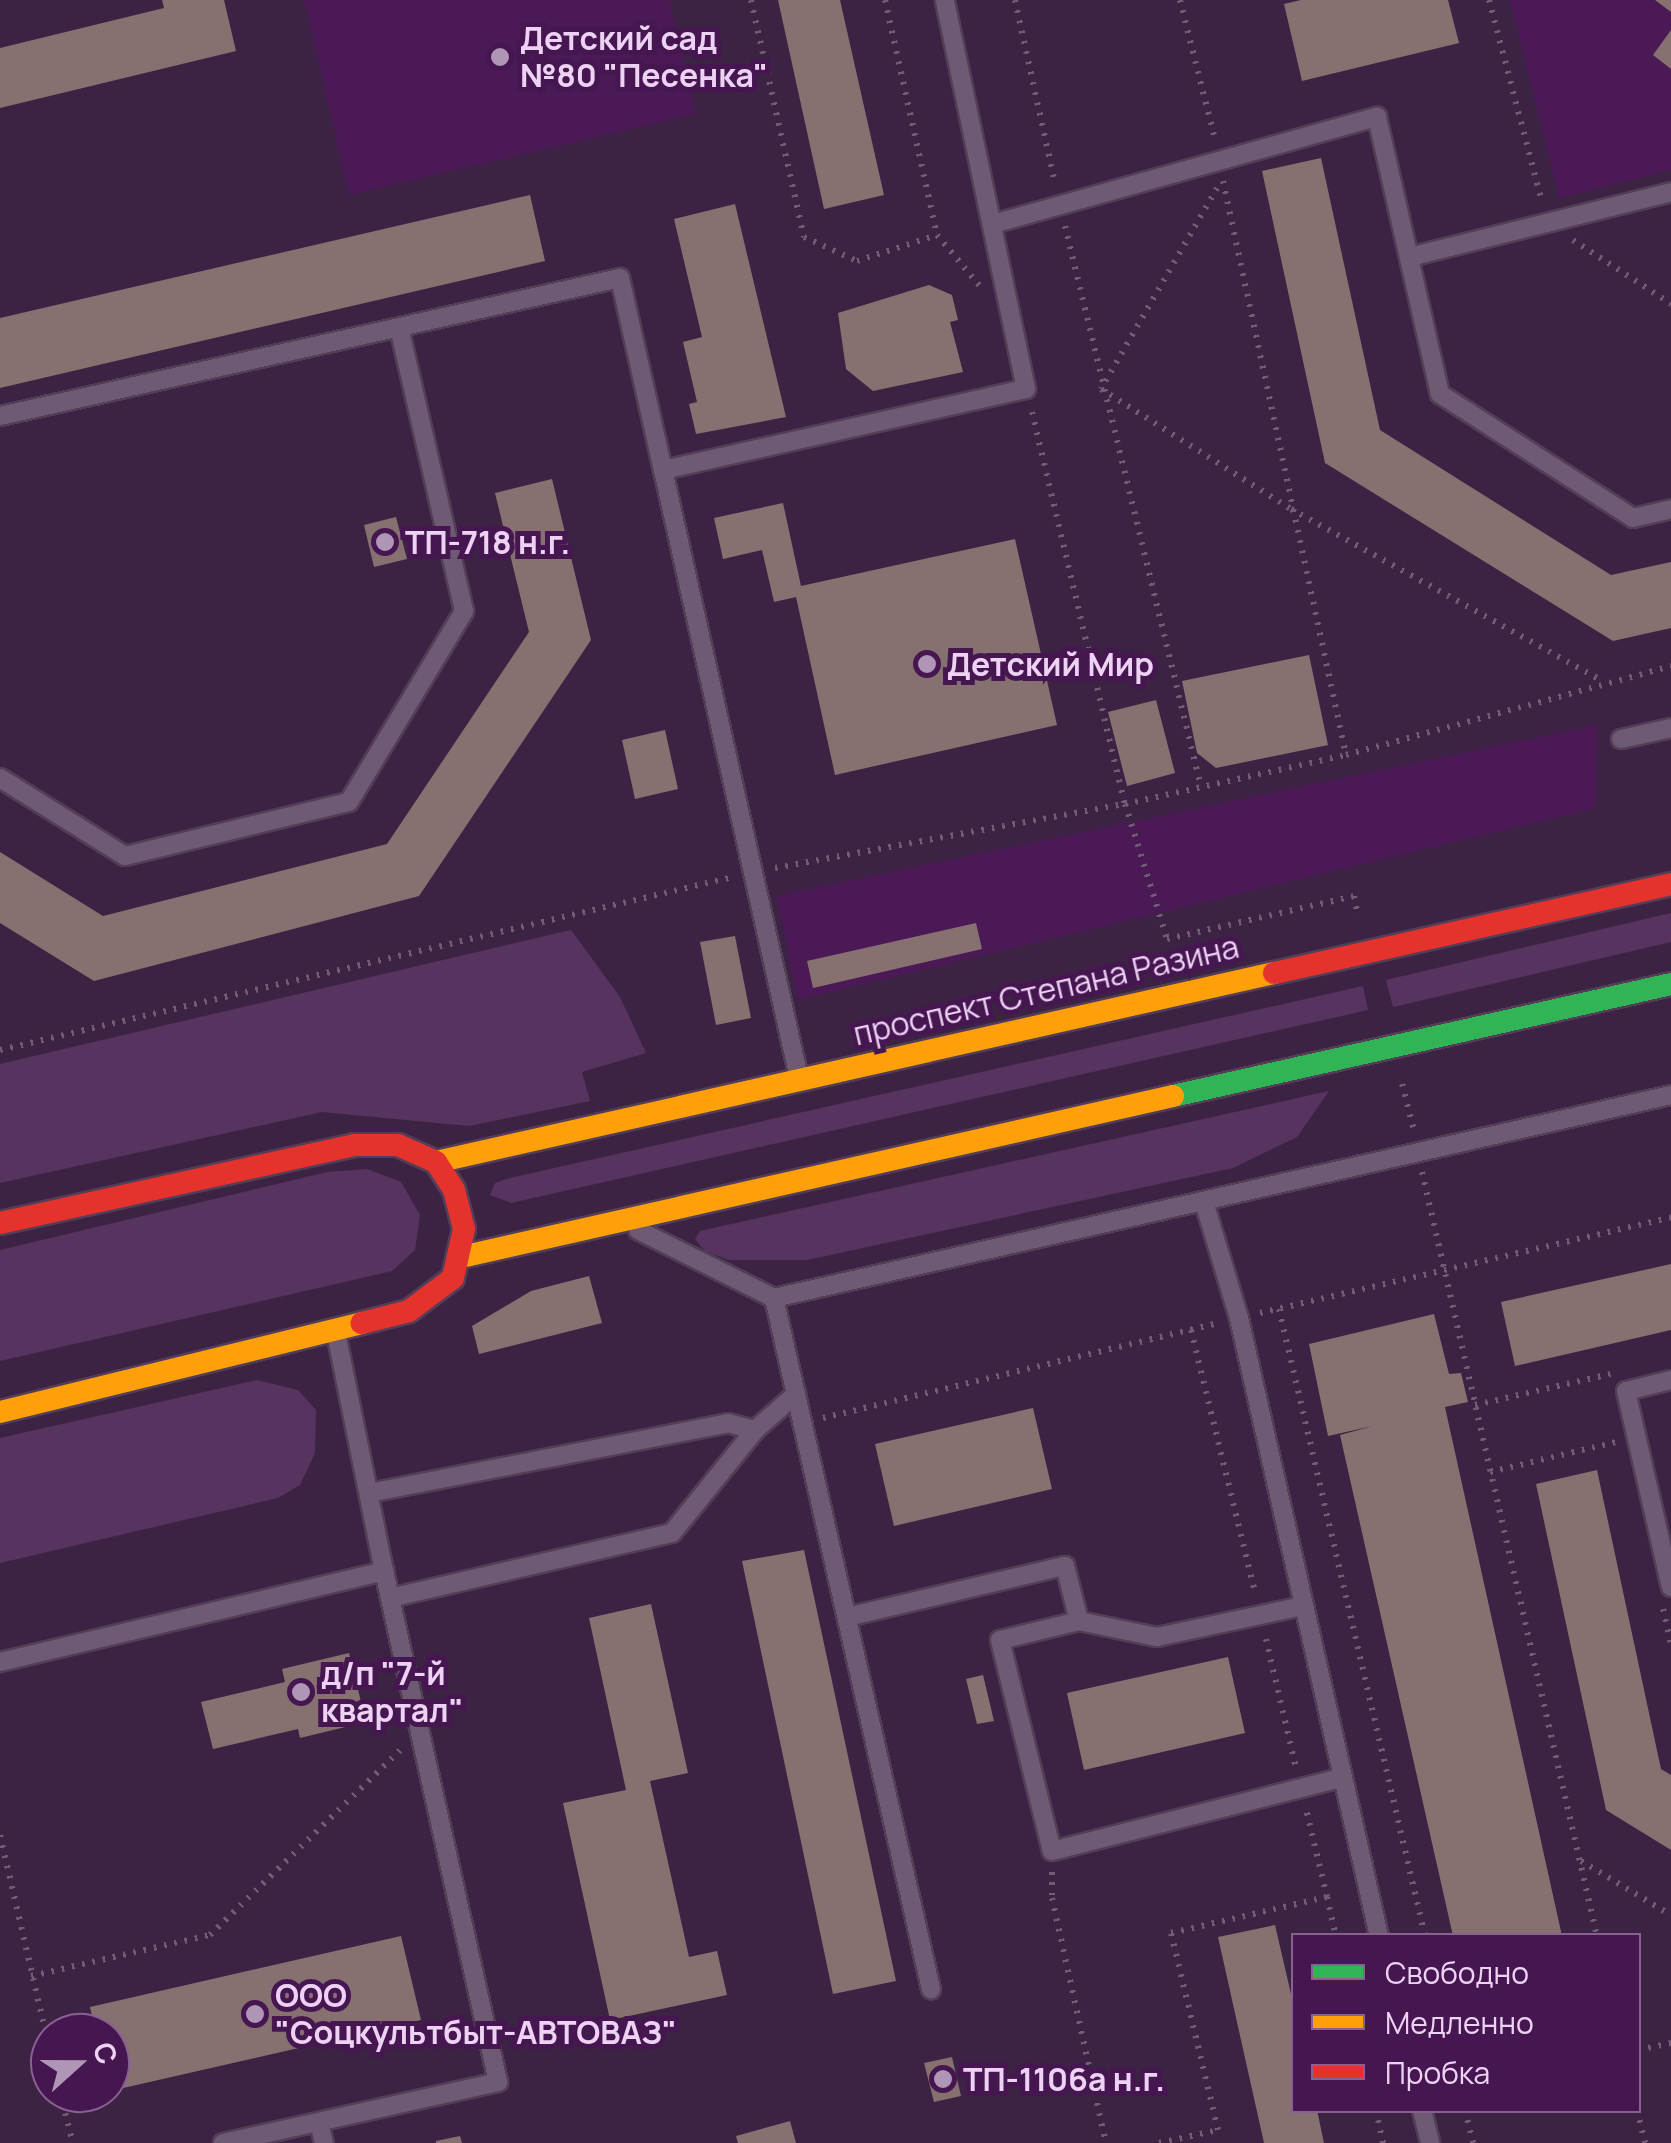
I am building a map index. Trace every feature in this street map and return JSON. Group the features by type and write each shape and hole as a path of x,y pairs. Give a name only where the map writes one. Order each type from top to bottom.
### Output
{"main road":[{"name":"проспект Степана Разина","path":"436,1162 1671,884"},
{"path":"461,1257 1671,984"},
{"path":"0,1223 354,1145 398,1144 436,1162 454,1190 464,1229 461,1257 453,1278 434,1297 336,1333 0,1412"}],"lane":[{"path":"663,470 1026,390 944,0"},
{"path":"993,224 1060,205 1221,170 1377,117 1440,394 1634,518 1671,509"},
{"path":"1409,256 1671,192"},
{"path":"0,416 620,278 800,1078"},
{"path":"0,778 126,856 349,802 464,611 399,328"},
{"path":"1621,738 1671,728"},
{"path":"620,1221 774,1298 1204,1205 1671,1095"},
{"path":"1204,1205 1238,1318 1378,1933"},
{"path":"774,1298 932,1989"},
{"path":"223,2143 498,2082 384,1571 336,1333"},
{"path":"1665,1587 1626,1391 1671,1380"},
{"path":"390,1598 672,1533 755,1430 796,1394"},
{"path":"369,1493 728,1423 755,1430"},
{"path":"847,1617 1064,1566 1078,1621"},
{"path":"0,1662 384,1571"},
{"path":"1303,1606 1158,1637 1078,1621 1000,1640 1052,1851 1340,1778"},
{"path":"1423,2113 1430,2143"},
{"path":"319,2122 324,2143"}],"path":[{"path":"751,0 804,237 857,260 937,235"},
{"path":"1014,0 1101,389 1201,787"},
{"path":"1180,0 1221,170 1346,755"},
{"path":"1490,0 1547,222 1671,304"},
{"path":"1101,389 1221,170"},
{"path":"1101,389 1292,509 1604,681"},
{"path":"2,1048 755,872 1125,804 1346,755 1604,681 1671,666"},
{"path":"1125,804 1168,939 1354,896"},
{"path":"1410,1113 1596,1933"},
{"path":"1279,1308 1424,1933"},
{"path":"1475,1405 1618,1372"},
{"path":"1490,1472 1625,1440"},
{"path":"1665,1587 1671,1644"},
{"path":"31,1976 210,1935 420,1731"},
{"path":"0,1836 40,2013"},
{"path":"1052,1851 1052,1898 1106,2143"},
{"path":"1580,1860 1671,1915"},
{"path":"1327,1897 1335,1933"},
{"path":"1641,2049 1671,2043"},
{"path":"65,2113 72,2143"},
{"path":"1377,2113 1384,2143"},
{"path":"1467,2113 1473,2143"},
{"path":"1638,2113 1645,2143"},
{"path":"1218,2130 1220,2143"}],"shaded area":[{"name":"Детский сад №80 \"Песенка\"","path":"304,0 669,0 696,114 349,195"},
{"path":"1510,0 1671,0 1671,170 1559,198"},
{"path":"1597,725 1596,808 798,1000 776,896"},
{"path":"1671,913 1671,942 1393,1007 1386,980"},
{"path":"571,930 620,997 646,1053 582,1072 590,1101 469,1126 322,1112 0,1183 0,1064"},
{"path":"1363,986 1368,1010 511,1203 490,1195 495,1183 506,1179"},
{"path":"1329,1091 1297,1137 1233,1168 807,1260 729,1260 705,1251 695,1239 700,1231"},
{"path":"367,1169 401,1182 420,1215 415,1250 392,1271 0,1361 0,1250 327,1172"},
{"path":"257,1380 298,1390 316,1410 315,1453 300,1485 278,1498 0,1563 0,1438"}],"building":[{"path":"162,0 224,0 236,51 0,108 0,48 164,8"},
{"path":"778,0 840,0 884,195 824,209"},
{"path":"1301,0 1448,0 1459,43 1302,81 1284,4"},
{"path":"1655,0 1671,0 1671,12"},
{"path":"1671,30 1671,69 1653,55"},
{"path":"1321,158 1380,430 1611,575 1671,562 1671,628 1613,641 1325,463 1262,171"},
{"path":"530,195 545,261 0,388 0,318"},
{"path":"735,204 786,417 696,434 689,404 697,402 683,342 702,337 674,219"},
{"path":"929,285 952,295 958,320 950,322 963,372 873,391 846,369 838,313"},
{"path":"552,479 591,640 419,896 94,981 0,923 0,852 103,916 387,844 529,632 495,493"},
{"name":"Детский Мир","path":"783,503 801,586 1015,539 1057,725 835,775 796,597 774,602 762,550 723,559 714,518"},
{"name":"ТП-718 н.г.","path":"396,517 407,559 374,567 364,525"},
{"path":"1309,655 1328,745 1216,768 1197,753 1182,681"},
{"path":"1156,700 1175,773 1127,786 1108,712"},
{"path":"665,730 678,789 635,799 622,740"},
{"path":"976,923 982,949 813,988 807,961"},
{"path":"735,936 751,1018 716,1025 700,942"},
{"path":"1671,1264 1671,1330 1515,1366 1501,1302"},
{"path":"589,1276 602,1323 479,1354 472,1326 531,1291"},
{"path":"1434,1314 1449,1374 1461,1373 1468,1402 1445,1407 1561,1933 1452,1933 1340,1435 1373,1426 1328,1436 1309,1344"},
{"path":"1033,1408 1052,1489 894,1526 875,1444"},
{"path":"1597,1470 1661,1769 1671,1775 1671,1850 1606,1810 1536,1484"},
{"path":"804,1550 896,1981 833,1994 742,1561"},
{"path":"651,1604 688,1773 650,1781 689,1957 717,1951 727,1995 610,2020 563,1803 626,1790 589,1618"},
{"name":"д/п \"7-й квартал\"","path":"349,1653 366,1722 300,1738 298,1729 213,1749 201,1702 285,1682 282,1669"},
{"path":"1228,1657 1245,1733 1084,1770 1067,1693"},
{"path":"983,1675 994,1721 977,1724 966,1679"},
{"path":"1275,1925 1291,1994 1291,2113 1318,2113 1324,2143 1264,2143 1218,1937"},
{"name":"ООО \"Соцкультбыт-АВТОВАЗ\"","path":"401,1936 421,2020 130,2086 130,2013 91,2013 90,2007"},
{"name":"ТП-1106а н.г.","path":"952,2057 961,2096 934,2102 924,2063"},
{"path":"790,2121 796,2143 738,2143 736,2136"},
{"path":"460,2136 462,2143 436,2143 436,2141"}],"traffic: fast":[{"path":"1173,1096 1671,984"}],"traffic: slow":[{"path":"436,1162 1274,973"},
{"path":"461,1257 1173,1096"},
{"path":"0,1412 362,1323"}],"traffic: jam":[{"path":"1274,973 1671,884"},
{"path":"0,1223 354,1145 398,1145 436,1162 454,1190 464,1229 453,1278 409,1311 362,1323"}],"place":[{"name":"Детский сад №80 \"Песенка\"","path":"500,57"},
{"name":"ТП-718 н.г.","path":"385,542"},
{"name":"Детский Мир","path":"927,664"},
{"name":"д/п \"7-й квартал\"","path":"301,1692"},
{"name":"ООО \"Соцкультбыт-АВТОВАЗ\"","path":"255,2014"},
{"name":"ТП-1106а н.г.","path":"943,2079"}]}
